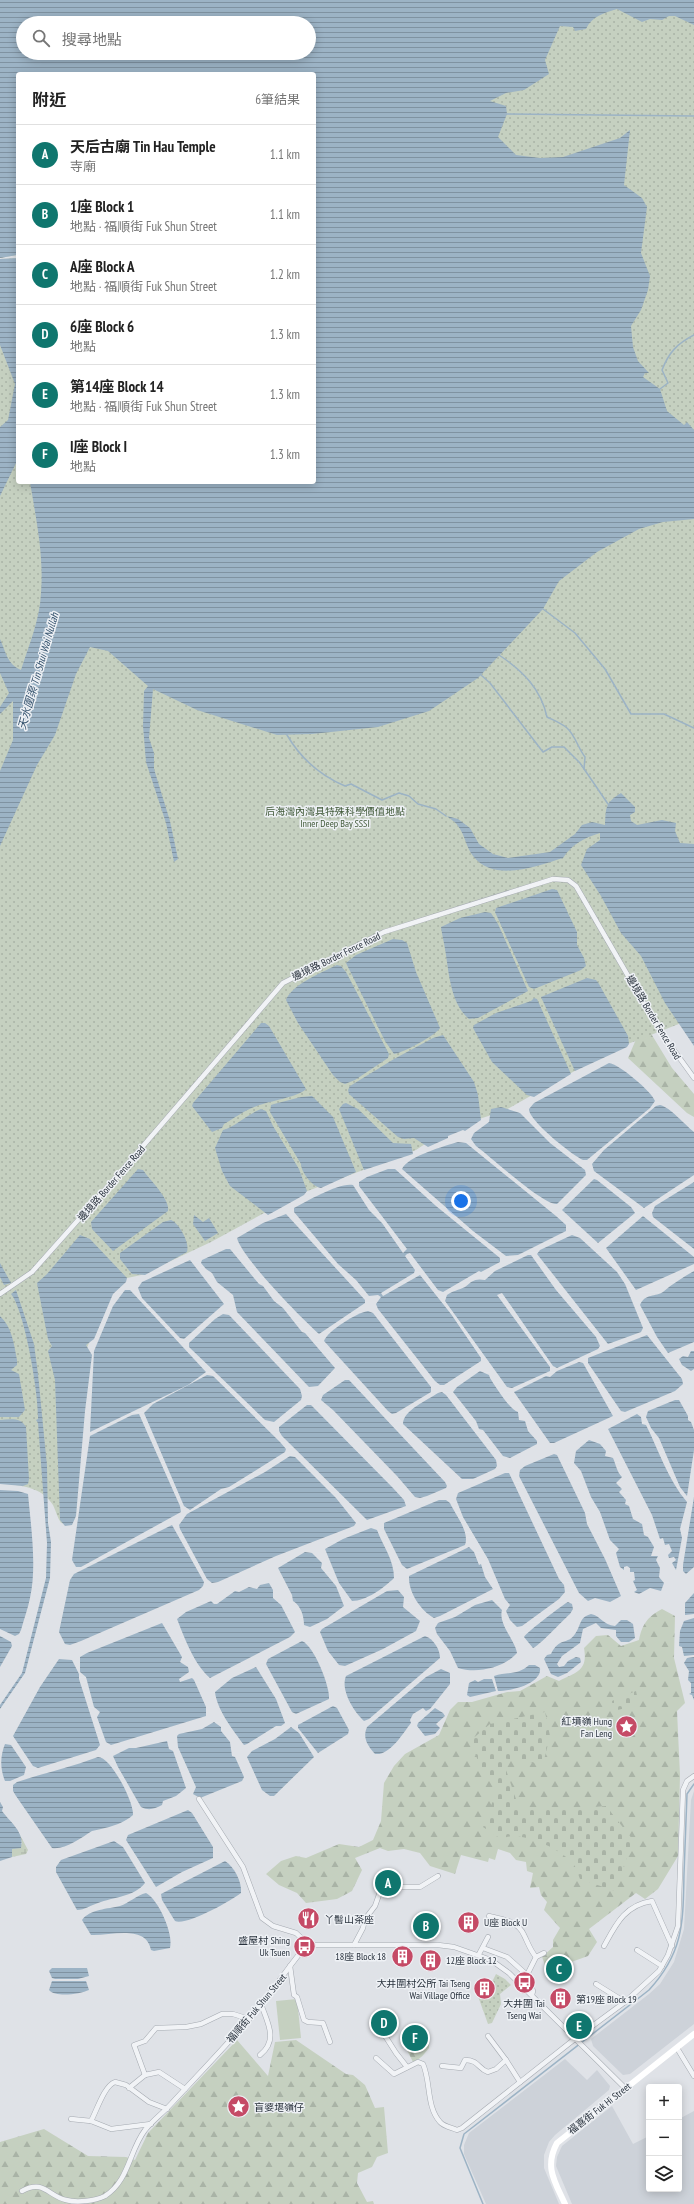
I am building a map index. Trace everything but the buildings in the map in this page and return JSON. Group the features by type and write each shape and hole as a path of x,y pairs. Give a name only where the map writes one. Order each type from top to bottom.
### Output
{"street":[{"name":"邊境路 Border Fence Road","path":"0,1294 32,1272 284,983 384,932 553,879 568,880 576,886 660,1031 694,1078"},
{"path":"376,2058 394,2074 418,2062 423,2064 430,2100 440,2123 457,2130 462,2128 625,2002 662,1966 672,1946 679,1918 683,1790 687,1781 694,1776"},
{"path":"199,1799 243,1867 262,1918 273,1926 296,1933 310,1946 354,1944 438,1945 479,1954 491,1960 509,1973 625,2088"},
{"path":"354,1944 363,1928 365,1919 375,1906 380,1892 395,1887 420,1887 438,1876"},
{"path":"604,1946 616,1924 624,1915 637,1903 652,1901 672,1946"},
{"path":"489,1916 513,1922 524,1933 530,1950 536,1957"},
{"path":"479,1954 488,1937"},
{"name":"福順街 Fuk Shun Street","path":"22,2191 32,2187 44,2188 59,2198 72,2201 94,2200 104,2196 120,2181 137,2142 151,2124 167,2109 249,2019 290,1966 310,1946"},
{"path":"483,1948 507,1957 527,1975 533,1991 532,1996"},
{"path":"637,1950 662,1966"},
{"path":"527,1975 536,1957 544,1953"},
{"path":"290,1966 294,1995 297,1997 304,2020 308,2022 322,2023 330,2042"},
{"path":"596,1984 625,2002"},
{"path":"260,2055 270,2043 271,2032 261,2004"},
{"path":"146,2075 136,2054 134,2045 145,2041 154,2029 201,2024 222,2014 233,2014 249,2019"},
{"path":"382,2031 407,2067"},
{"name":"福喜街 Fuk Hi Street","path":"565,2204 554,2180 551,2167 551,2155 557,2143 565,2135 694,2034"},
{"path":"488,2036 520,2082"},
{"path":"677,2048 694,2076"},
{"path":"442,2066 461,2068 465,2060 469,2060 474,2061 488,2072 496,2069 506,2060"},
{"path":"129,2088 146,2075 159,2072 185,2089"},
{"path":"91,2120 108,2086 115,2082 129,2088 149,2102 167,2109"},
{"path":"71,2119 91,2120 111,2129 151,2124"}],"shaded area":[{"path":"694,1791 694,2024 630,2074 623,2075 593,2046 591,2039 660,1984 674,1962 684,1929 691,1800"},
{"path":"565,2059 587,2080 597,2070 610,2086 609,2090 555,2135 549,2142 544,2155 544,2168 559,2204 486,2204 464,2154 464,2145 469,2133"},
{"path":"612,2106 633,2144 646,2138 646,2192 682,2192 682,2117 694,2111 694,2204 572,2204 556,2166 557,2157 562,2146"}],"green space":[{"name":"后海灣內灣具特殊科學價值地點 Inner Deep Bay SSSI","path":"0,0 694,0 694,1018 610,1051 504,1111 447,1132 416,1150 297,1195 211,1242 141,1275 123,1279 115,1286 98,1320 85,1353 67,1524 61,1523 53,1505 43,1494 30,1488 0,1483 0,259 16,258 16,484 316,484 316,72 16,72 16,255 0,258"},
{"path":"647,1027 672,1068 694,1094 694,1117 687,1113 628,1058 637,1037"},
{"path":"662,1609 675,1616 674,1658 685,1703 677,1711 680,1775 678,1856 658,1889 645,1899 636,1893 589,1929 597,1942 588,1956 563,1965 545,1965 542,1957 553,1947 553,1940 560,1928 544,1910 547,1902 541,1895 539,1887 530,1888 533,1873 527,1871 526,1862 516,1860 510,1853 498,1849 495,1860 489,1858 488,1862 461,1855 455,1874 430,1866 420,1853 404,1849 388,1851 380,1848 355,1858 362,1870 352,1891 337,1899 306,1903 297,1893 279,1885 266,1874 281,1861 296,1856 306,1858 339,1844 359,1847 373,1840 381,1821 384,1783 394,1766 405,1754 439,1735 450,1710 458,1702 472,1702 507,1692 520,1691 547,1676 559,1681 580,1670 584,1662 584,1648 596,1636 608,1635 621,1646 639,1640 646,1622 652,1615"},
{"path":"636,1691 639,1705 613,1711 612,1701"},
{"path":"545,1712 550,1736 543,1764 502,1758 519,1808 558,1810 606,1806 633,1840 615,1891 580,1879 572,1862 558,1851 548,1846 528,1838 518,1836 501,1839 483,1827 497,1790 479,1763 470,1741 490,1724"},
{"path":"20,1835 28,1850 26,1854 12,1857 12,1849 22,1844"},
{"path":"496,1974 505,1979 511,1985 500,1994 501,2004 492,2023 488,2024 475,1988 492,1982"},
{"path":"297,1999 301,2038 280,2040 276,2001"},
{"path":"237,2040 268,2076 275,2042 296,2040 346,2074 353,2075 365,2085 375,2108 384,2107 388,2153 377,2157 372,2167 358,2173 357,2183 367,2202 373,2201 374,2204 0,2204 0,2142 44,2129 88,2156 126,2157 135,2160 148,2133"},
{"path":"429,2042 429,2048 420,2058 413,2062 407,2050 411,2047 416,2048 421,2043"}],"water":[{"name":"天水圍渠 Tin Shui Wai Nullah","path":"0,0 694,0 694,25 675,16 669,16 662,20 650,19 642,22 617,9 595,18 586,29 575,31 573,27 560,26 545,60 549,74 524,90 506,93 490,101 506,106 507,114 498,137 516,155 540,158 563,157 620,138 630,130 624,185 642,198 647,207 641,253 650,276 648,290 641,310 631,326 633,347 638,361 649,373 645,373 643,377 660,389 667,411 684,425 687,422 694,430 694,519 663,522 639,529 597,552 559,581 543,609 478,678 429,711 378,727 312,734 277,735 197,710 153,689 149,738 154,753 154,769 170,821 178,859 174,862 166,823 146,762 143,726 144,691 148,686 108,651 90,647 76,674 55,735 37,765 0,846 0,771 13,740 13,701 0,714 0,707 9,693 0,673 0,639 10,661 21,670 31,642 39,612 41,593 42,579 40,551 30,484 316,484 316,72 16,72 16,255 0,258"},
{"path":"16,258 16,463 0,496 0,427 8,420 15,384 0,345 0,259"},
{"path":"621,793 635,807 635,812 630,815 631,821 637,825 662,820 676,823 675,831 680,843 694,844 694,1046 665,1003 641,956 621,933 601,896 581,865 587,849 600,840 600,833 579,842 570,849 563,858 529,868 504,871 492,869 482,864 473,856 456,823 447,816 458,819 470,828 479,844 493,854 508,858 550,852 575,834 582,825 592,822 605,825 607,806"},
{"path":"552,889 557,890 577,932 577,945 584,958 586,966 581,970 534,989 529,987 495,912 496,908"},
{"path":"485,912 491,913 498,924 528,991 478,1018 469,1019 458,1005 451,987 441,927 460,918"},
{"path":"393,939 402,940 407,943 416,972 440,1028 419,1043 394,1054 385,1041 346,963 356,955"},
{"path":"337,965 341,966 346,972 389,1054 388,1058 355,1080 345,1084 340,1082 333,1075 298,1023 286,1000 289,994 301,984"},
{"path":"587,978 596,980 599,984 628,1036 629,1044 627,1047 575,1071 541,997"},
{"path":"534,998 537,999 571,1074 534,1097 527,1095 492,1062 473,1028 474,1025 496,1013 531,1001"},
{"path":"261,1023 265,1023 269,1026 306,1089 297,1094 262,1104 244,1112 224,1124 222,1128 212,1132 192,1106 193,1103"},
{"path":"443,1035 474,1082 478,1095 481,1120 465,1131 463,1130 448,1136 448,1138 428,1147 414,1138 404,1139 398,1137 349,1094 348,1090 350,1086 394,1059 433,1038"},
{"path":"609,1063 620,1068 634,1079 648,1091 655,1101 650,1108 587,1160 583,1160 561,1145 543,1129 531,1114 529,1109 534,1103"},
{"path":"312,1096 333,1117 356,1172 321,1188 317,1187 310,1181 305,1174 301,1164 270,1112 271,1105 301,1097"},
{"path":"346,1103 358,1109 393,1143 411,1144 413,1154 364,1170 339,1109"},
{"path":"656,1106 664,1106 673,1113 694,1132 694,1175 644,1208 594,1171 592,1164 604,1150"},
{"path":"501,1107 520,1113 550,1143 585,1170 586,1175 557,1204 541,1197 517,1180 476,1146 471,1139 474,1133 489,1122 491,1109"},
{"path":"261,1109 266,1111 273,1126 299,1169 307,1191 304,1195 268,1215 230,1186 222,1171 215,1148 223,1130"},
{"path":"458,1142 466,1143 556,1216 566,1225 566,1231 518,1255 506,1256 473,1231 402,1169 411,1160 419,1156"},
{"path":"138,1169 143,1170 159,1190 166,1201 168,1211 113,1251 92,1229 91,1222"},
{"path":"388,1169 395,1169 436,1206 500,1258 500,1262 481,1272 479,1271 443,1292 438,1290 410,1253 405,1256 415,1270 414,1273 381,1293 383,1296 420,1275 451,1314 481,1358 481,1361 444,1385 440,1385 435,1381 378,1309 376,1304 381,1297 378,1295 369,1296 356,1280 338,1264 294,1212 294,1208 332,1189 340,1186 353,1185 369,1210 382,1223 403,1253 407,1249 359,1186 359,1182 367,1177"},
{"path":"594,1179 631,1207 635,1213 598,1243 562,1210"},
{"path":"694,1182 694,1249 653,1217 652,1213 655,1206"},
{"path":"286,1214 365,1300 365,1303 319,1334 261,1273 241,1247 237,1238 263,1223"},
{"path":"194,1215 203,1222 209,1218 218,1233 205,1241 193,1224"},
{"path":"643,1216 694,1257 694,1264 636,1290 606,1248"},
{"path":"171,1220 177,1225 183,1234 188,1248 187,1252 145,1275 132,1274 120,1259 120,1253 163,1222"},
{"path":"80,1235 90,1239 127,1278 126,1282 113,1294 94,1339 86,1345 92,1355 85,1411 76,1516 72,1525 65,1526 60,1520 55,1380 48,1351 52,1346 48,1339 37,1283 47,1274"},
{"path":"572,1235 580,1238 617,1272 625,1284 643,1328 641,1332 608,1344 537,1254 540,1250"},
{"path":"226,1249 230,1249 259,1284 263,1286 274,1301 283,1308 302,1332 305,1333 335,1368 318,1386 309,1387 237,1312 233,1295 217,1282 212,1273 201,1263 202,1260"},
{"path":"528,1255 531,1255 556,1290 596,1337 600,1346 598,1349 557,1368 553,1366 502,1293 497,1295 550,1367 550,1371 512,1388 507,1387 445,1301 447,1295 465,1287 474,1280 485,1280 495,1271"},
{"path":"190,1260 224,1304 184,1339 180,1338 142,1298 138,1288 142,1282"},
{"path":"0,1263 11,1283 4,1285 0,1277"},
{"path":"694,1271 694,1342 668,1353 657,1337 640,1305 642,1301 648,1297 660,1294 677,1281"},
{"path":"16,1290 34,1344 38,1374 47,1466 48,1523 51,1542 50,1578 25,1673 0,1709 0,1705 22,1673 46,1578 47,1543 38,1423 36,1420 38,1419 38,1408 34,1374 26,1335 16,1303 11,1294"},
{"path":"125,1290 130,1290 206,1372 188,1385 90,1432 94,1351 113,1306"},
{"path":"368,1311 373,1313 431,1387 431,1392 396,1413 392,1414 388,1411 324,1341 326,1337 337,1327 357,1315"},
{"path":"223,1314 229,1315 300,1389 302,1396 301,1400 274,1422 265,1420 189,1347 189,1343 215,1319"},
{"path":"0,1316 10,1331 15,1348 17,1365 11,1370 19,1374 25,1410 19,1417 0,1417"},
{"path":"647,1335 682,1379 683,1384 675,1391 625,1412 621,1411 588,1363 588,1358"},
{"path":"691,1351 694,1351 694,1369 691,1371 682,1365 679,1359 683,1356 688,1357"},
{"path":"579,1362 583,1363 613,1416 554,1443 550,1443 514,1392 546,1376 550,1377 557,1371"},
{"path":"480,1371 489,1375 507,1402 518,1412 519,1420 525,1421 528,1431 537,1441 537,1444 510,1458 503,1456 483,1430 479,1429 476,1421 453,1392 457,1387"},
{"path":"207,1375 213,1376 286,1449 285,1452 229,1487 221,1489 190,1510 184,1506 144,1413 153,1404"},
{"path":"345,1380 349,1380 445,1482 447,1486 446,1488 427,1496 420,1498 415,1497 397,1476 333,1410 321,1400 323,1395"},
{"path":"442,1392 446,1395 496,1460 497,1466 495,1469 473,1479 462,1479 403,1424 404,1419 411,1410"},
{"path":"675,1400 679,1400 694,1430 694,1450 687,1496 680,1487 659,1438 651,1428 646,1417 648,1411"},
{"path":"307,1405 311,1405 393,1488 404,1500 406,1506 367,1520 282,1436 279,1431 279,1427"},
{"path":"139,1414 180,1506 181,1512 81,1567 76,1567 72,1560 90,1436 132,1415"},
{"path":"637,1414 641,1417 642,1424 646,1425 674,1484 687,1502 680,1529 682,1538 676,1570 672,1563 676,1560 674,1557 669,1558 668,1555 672,1551 669,1544 665,1545 663,1538 660,1539 652,1515 608,1429"},
{"path":"0,1420 18,1420 26,1427 29,1479 28,1484 23,1486 0,1484"},
{"path":"589,1440 600,1444 606,1451 605,1456 613,1458 622,1477 616,1483 622,1489 619,1492 626,1500 625,1504 629,1506 633,1519 642,1524 644,1535 648,1537 654,1547 651,1556 658,1556 656,1560 660,1568 659,1577 664,1583 661,1591 650,1588 639,1594 634,1592 637,1590 633,1581 635,1580 634,1572 630,1572 630,1568 627,1566 624,1567 624,1570 620,1567 616,1553 619,1549 610,1540 600,1512 591,1497 581,1471 574,1463 576,1451"},
{"path":"554,1454 557,1455 585,1513 587,1524 605,1559 621,1596 610,1602 595,1598 588,1601 579,1593 519,1476 520,1470 525,1466"},
{"path":"290,1456 295,1457 336,1498 356,1523 354,1526 276,1556 218,1582 212,1583 207,1579 179,1525 187,1514 265,1472"},
{"path":"505,1473 509,1473 559,1579 564,1585 565,1592 559,1599 522,1626 517,1627 510,1620 506,1611 510,1605 505,1599 488,1559 463,1517 456,1499 458,1493"},
{"path":"0,1490 18,1491 28,1494 33,1547 32,1586 21,1630 19,1634 15,1636 0,1629"},
{"path":"694,1497 694,1567 686,1574 683,1571 683,1565"},
{"path":"439,1500 446,1500 450,1503 464,1529 466,1540 465,1545 407,1569 402,1565 384,1529 384,1523"},
{"path":"172,1525 204,1582 203,1586 199,1590 81,1641 70,1645 65,1644 59,1632 70,1580 74,1574"},
{"path":"371,1528 377,1530 388,1553 394,1571 394,1578 385,1586 369,1596 352,1601 339,1583 325,1549 343,1539"},
{"path":"469,1547 474,1552 479,1565 481,1564 485,1577 493,1589 434,1618 424,1611 416,1600 409,1582 409,1576"},
{"path":"305,1552 312,1553 322,1563 321,1568 336,1586 344,1606 327,1619 310,1627 304,1625 302,1612 293,1601 292,1595 278,1568"},
{"path":"269,1583 273,1590 273,1598 281,1605 295,1632 290,1637 210,1678 199,1666 177,1619 186,1612 211,1601 214,1604 217,1604 235,1591 239,1592 249,1587 257,1589 260,1585"},
{"path":"398,1590 404,1597 403,1607 420,1621 416,1631 383,1649 345,1666 339,1665 328,1651 320,1632 322,1629 387,1591"},
{"path":"694,1593 694,1614 685,1615 685,1603"},
{"path":"492,1600 502,1610 502,1621 516,1648 517,1653 505,1663 498,1666 482,1670 465,1670 458,1668 450,1651 437,1634 435,1628 438,1623 455,1617 475,1605"},
{"path":"568,1602 572,1604 573,1609 570,1614 533,1648 524,1637 538,1624"},
{"path":"591,1614 608,1624 615,1626 621,1620 627,1620 633,1624 635,1638 629,1642 621,1642 616,1636 616,1630 601,1628 596,1623 583,1629 580,1643 562,1656 557,1664 559,1667 564,1666 568,1661 576,1657 580,1658 581,1662 567,1673 558,1677 551,1674 544,1659 547,1655 551,1654 557,1645 572,1637 577,1631 584,1617"},
{"path":"694,1618 694,1655 684,1656 682,1647 679,1646 680,1631 684,1621"},
{"path":"162,1623 182,1657 180,1662 188,1667 189,1672 179,1679 180,1682 192,1678 194,1680 206,1707 206,1716 111,1745 106,1742 97,1717 100,1712 94,1707 86,1677 80,1672 80,1657"},
{"path":"0,1636 11,1642 12,1646 0,1667"},
{"path":"425,1636 436,1645 440,1658 369,1719 364,1721 352,1706 346,1694 346,1676"},
{"path":"302,1641 307,1644 316,1658 327,1685 329,1699 296,1714 292,1712 266,1664 268,1659"},
{"path":"694,1657 694,1700 692,1695 689,1694 691,1693 691,1683 688,1680 689,1671 684,1663 687,1658"},
{"path":"59,1659 72,1660 79,1674 79,1679 100,1745 96,1750 38,1768 33,1766 13,1736 40,1687"},
{"path":"529,1665 535,1665 540,1668 539,1674 536,1678 525,1686 510,1690 498,1691 494,1676 517,1672"},
{"path":"256,1667 276,1699 285,1723 281,1726 276,1726 244,1745 222,1713 216,1699 215,1692 232,1678"},
{"path":"441,1669 450,1673 450,1684 430,1709 426,1711 423,1708 413,1714 410,1720 411,1723 391,1748 381,1754 375,1754 365,1738 367,1727 426,1677"},
{"path":"484,1679 492,1679 496,1691 470,1697 467,1695 469,1683 475,1680 478,1682"},
{"path":"333,1706 337,1708 349,1730 348,1734 318,1753 298,1728 298,1725"},
{"path":"435,1708 445,1716 436,1724 440,1728 435,1734 425,1736 417,1726 418,1723"},
{"path":"214,1722 221,1727 221,1731 230,1742 232,1756 235,1757 244,1777 242,1781 200,1798 193,1794 196,1787 178,1747 177,1736 179,1734 202,1729"},
{"path":"291,1727 299,1733 314,1757 274,1796 270,1796 262,1790 247,1757 252,1751 275,1739"},
{"path":"167,1741 169,1749 173,1751 186,1788 176,1796 163,1801 162,1805 152,1809 141,1807 113,1756 129,1748 136,1748"},
{"path":"5,1744 11,1745 26,1767 24,1775 10,1781 5,1781 1,1767 1,1758"},
{"path":"98,1757 109,1764 121,1781 130,1800 133,1815 118,1824 92,1831 67,1845 52,1848 16,1796 13,1791 13,1785 17,1782"},
{"path":"0,1802 3,1807 2,1811 19,1832 22,1842 21,1848 12,1849 12,1857 0,1861"},
{"path":"188,1810 192,1813 213,1847 213,1858 182,1872 156,1887 126,1840 128,1835"},
{"path":"114,1841 123,1847 145,1883 140,1888 129,1894 77,1910 56,1872 56,1867 61,1860"},
{"path":"225,1861 237,1875 241,1893 219,1907 189,1920 181,1922 175,1921 162,1900 161,1894"},
{"path":"146,1893 155,1902 164,1918 170,1934 170,1948 154,1951 151,1950 148,1942 135,1934 91,1935 82,1920 85,1916 94,1912 120,1906 139,1895"},
{"path":"52,1968 87,1968 89,1976 78,1979 55,1979 52,1978 49,1971"},
{"path":"52,1981 86,1981 89,1990 74,1994 57,1994 49,1990"}],"waterway":[{"path":"507,114 694,116"},
{"path":"660,389 668,383 662,370 671,353 678,345 694,335"},
{"path":"543,609 575,633 605,669 631,714 664,714 694,728"},
{"path":"499,655 523,674 536,689 547,717 570,731 585,757 584,769"},
{"path":"481,675 490,683 543,752 552,747 564,747 580,763 608,804"},
{"path":"287,735 292,744 305,759 327,777 336,782 345,786 351,784 382,800 399,793 409,796 418,804 436,809 446,816"},
{"path":"483,2204 460,2148 464,2134 649,1990 661,1976 669,1963 675,1949 682,1922 687,1794 694,1784"}],"place":[{"name":"紅墳嶺 Hung Fan Leng","path":"627,1727"},
{"name":"天后古廟 Tin Hau Temple","path":"388,1883"},
{"name":"丫髻山茶座","path":"308,1919"},
{"name":"U座 Block U","path":"468,1922"},
{"name":"1座 Block 1","path":"426,1926"},
{"name":"盛屋村 Shing Uk Tsuen","path":"305,1946"},
{"name":"18座 Block 18","path":"402,1956"},
{"name":"12座 Block 12","path":"430,1960"},
{"name":"A座 Block A","path":"559,1969"},
{"name":"大井圍 Tai Tseng Wai","path":"524,1983"},
{"name":"大井圍村公所 Tai Tseng Wai Village Office","path":"485,1989"},
{"name":"第19座 Block 19","path":"561,1999"},
{"name":"6座 Block 6","path":"384,2023"},
{"name":"第14座 Block 14","path":"579,2026"},
{"name":"I座 Block I","path":"415,2038"},
{"name":"盲婆堪嶺仔","path":"239,2107"}]}
